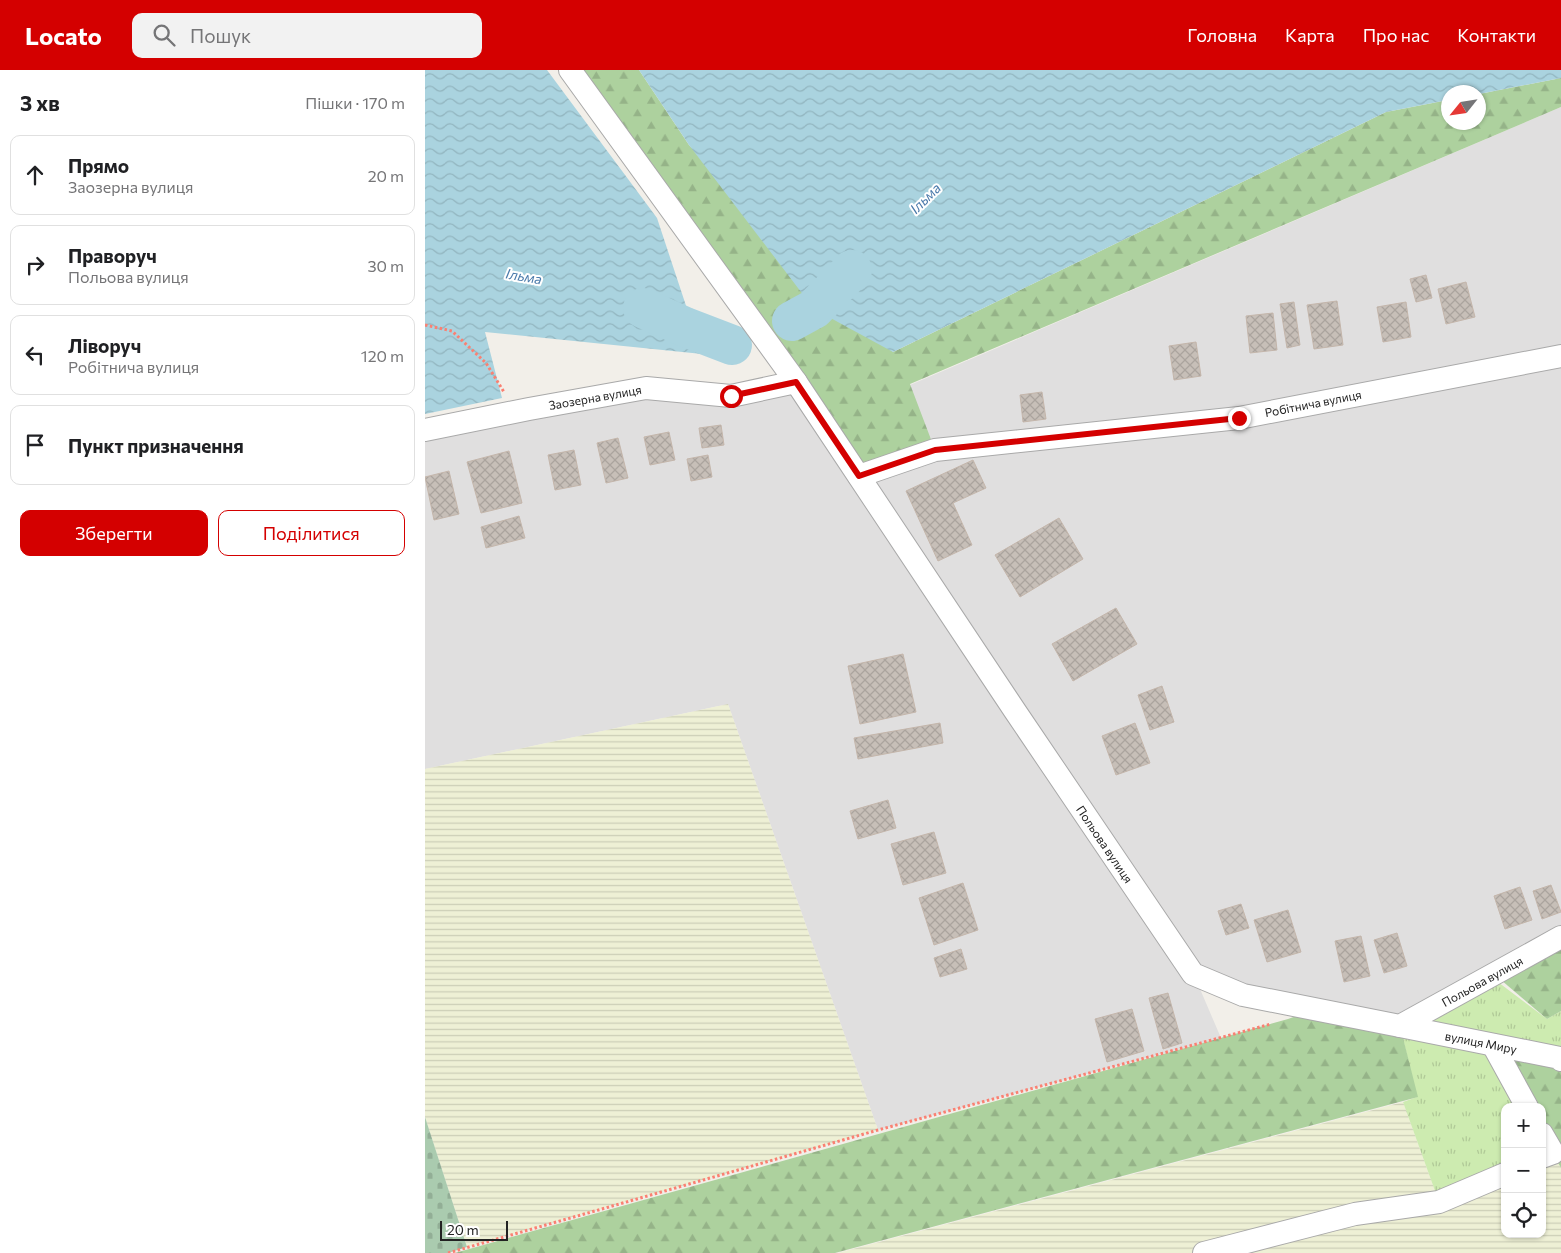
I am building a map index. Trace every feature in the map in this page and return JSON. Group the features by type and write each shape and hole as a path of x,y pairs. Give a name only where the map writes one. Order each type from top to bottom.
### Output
{"street":[{"name":"Польова вулиця","path":"570,70 796,382 1193,974 1243,995 1400,1026 1561,937"},
{"name":"Робітнича вулиця","path":"859,476 935,450 1239,418 1561,356"},
{"name":"Заозерна вулиця","path":"425,430 646,388 731,396 796,382"},
{"name":"вулиця Миру","path":"1400,1026 1560,1058 1561,1060"},
{"path":"1493,1045 1525,1103"},
{"path":"1546,1141 1553,1153 1546,1156"},
{"path":"1204,1253 1355,1214 1439,1202 1501,1176"}],"path":[{"path":"425,325 452,331 485,363 517,411"},
{"path":"448,1253 878,1130 1279,1022"}],"shaded area":[{"path":"1561,107 1561,934 1400,1026 1194,975 1221,1038 878,1130 728,704 425,769 425,432 646,388 910,385"}],"green space":[{"path":"570,70 639,70 689,145 893,352 1386,112 1441,101 1441,130 1486,130 1486,93 1561,78 1561,107 910,384 935,450 859,476"},
{"path":"728,704 878,1130 467,1247 425,1117 425,769"},
{"path":"1561,937 1561,1011 1547,1019 1494,974"},
{"path":"1494,979 1547,1019 1561,1011 1561,1057 1530,1103 1501,1103 1501,1176 1439,1202 1403,1102 1417,1097 1400,1026"},
{"path":"1316,1009 1400,1026 1418,1097 835,1253 455,1253 1288,1019"},
{"path":"1493,1045 1561,1060 1561,1168 1546,1141 1546,1103 1525,1103"},
{"path":"1403,1102 1439,1202 1501,1176 1501,1238 1546,1238 1546,1156 1553,1153 1561,1168 1561,1253 838,1253"},
{"path":"425,1117 467,1247 448,1253 425,1253"}],"water":[{"path":"425,70 547,70 657,218 702,354 485,332 502,398 425,414"},
{"path":"639,70 1561,70 1561,78 1486,93 1486,85 1441,85 1441,101 1386,112 893,352 814,309 689,145"}],"building":[{"path":"1426,275 1432,298 1416,302 1410,279"},
{"path":"1466,282 1475,317 1446,324 1438,289"},
{"path":"1337,301 1343,345 1314,349 1307,305"},
{"path":"1294,302 1300,345 1287,348 1280,304"},
{"path":"1406,302 1411,337 1383,342 1377,307"},
{"path":"1273,313 1277,350 1250,353 1246,316"},
{"path":"1196,342 1201,376 1174,380 1169,346"},
{"path":"1042,392 1046,419 1023,422 1020,395"},
{"path":"721,425 724,445 702,448 699,428"},
{"path":"669,432 675,460 650,465 644,437"},
{"path":"618,438 628,478 606,483 597,443"},
{"path":"574,450 581,485 555,490 548,455"},
{"path":"509,451 522,503 481,513 467,462"},
{"path":"708,455 712,477 691,481 687,459"},
{"path":"973,460 986,488 953,503 972,545 938,561 906,491"},
{"path":"449,471 459,514 434,520 425,477"},
{"path":"519,516 525,538 486,548 481,527"},
{"path":"1059,518 1083,559 1020,597 995,555"},
{"path":"1116,608 1137,644 1073,681 1052,644"},
{"path":"903,654 916,712 860,724 848,666"},
{"path":"1162,686 1174,722 1150,730 1138,695"},
{"path":"940,723 943,743 858,759 854,738"},
{"path":"1135,723 1150,763 1116,775 1102,736"},
{"path":"888,800 896,828 858,839 850,811"},
{"path":"934,832 946,873 903,885 891,844"},
{"path":"963,883 978,930 934,945 919,898"},
{"path":"1551,885 1561,912 1542,919 1533,891"},
{"path":"1520,887 1532,920 1505,929 1494,896"},
{"path":"1241,904 1249,928 1226,935 1218,911"},
{"path":"1288,910 1301,952 1267,962 1254,920"},
{"path":"1397,933 1407,966 1384,973 1374,940"},
{"path":"1361,936 1370,976 1344,982 1335,941"},
{"path":"961,949 967,969 940,977 934,958"},
{"path":"1168,993 1182,1043 1163,1049 1149,998"},
{"path":"1132,1009 1144,1051 1107,1062 1095,1019"}],"waterway":[{"name":"Ільма","path":"792,321 814,309 852,270"},
{"name":"Ільма","path":"643,308 732,345"}],"route":[{"path":"731,396 796,382 859,476 935,450 1239,418"}]}
